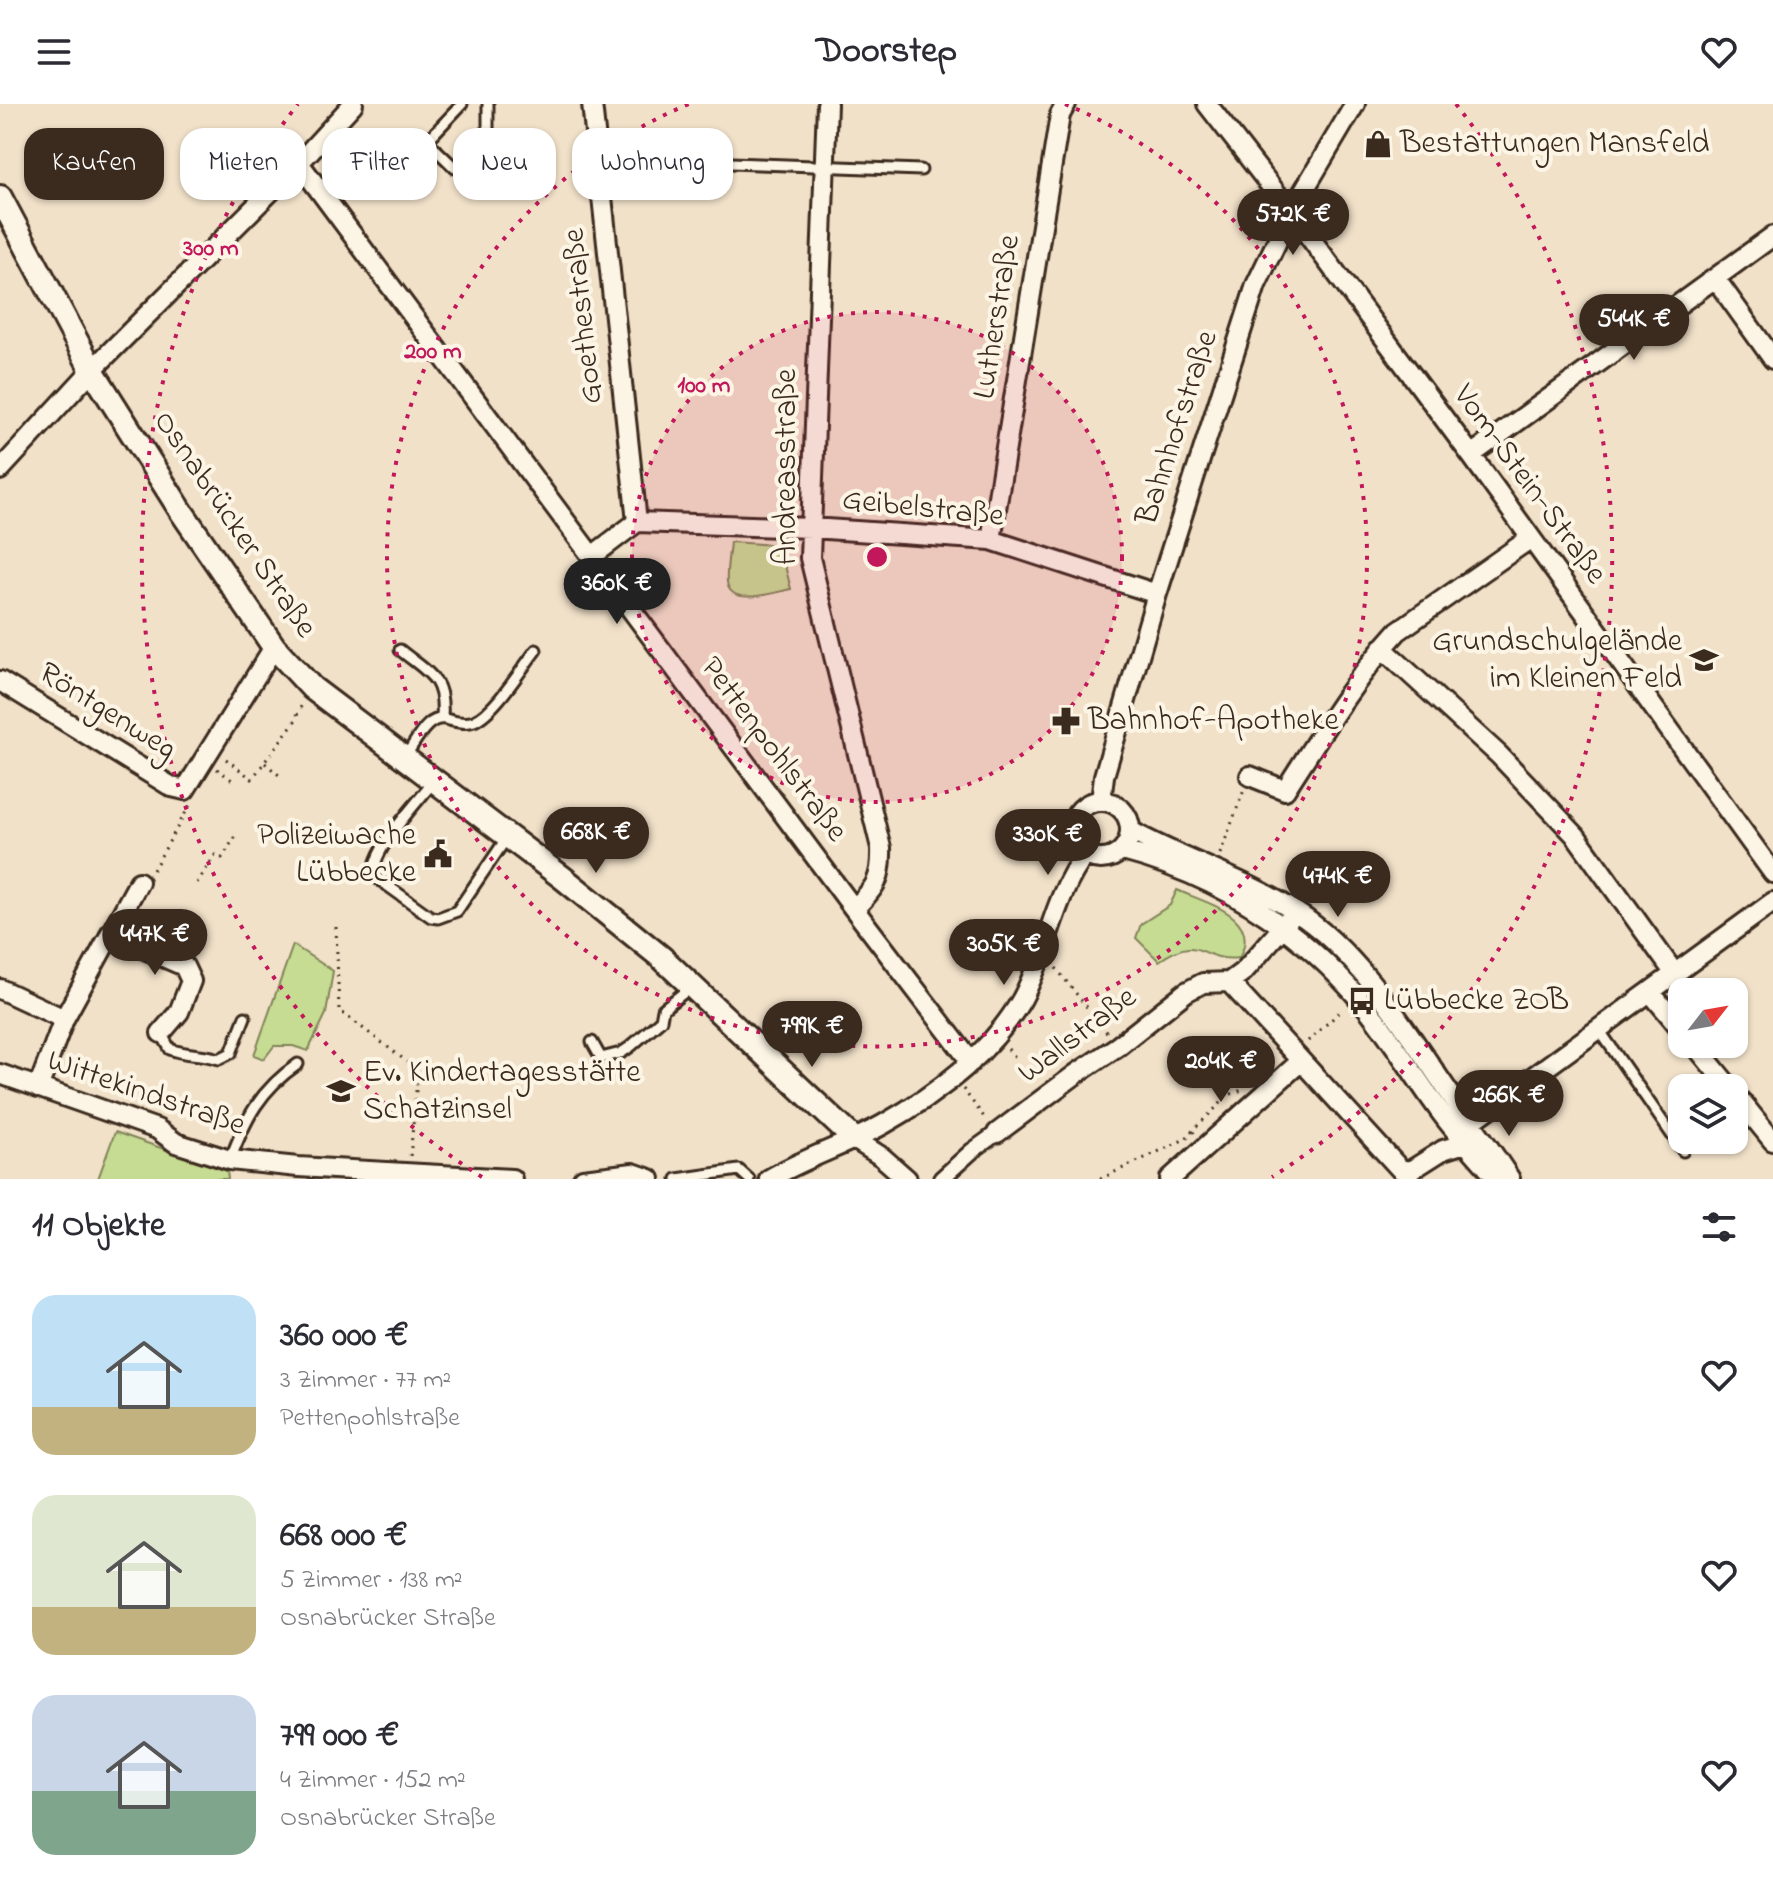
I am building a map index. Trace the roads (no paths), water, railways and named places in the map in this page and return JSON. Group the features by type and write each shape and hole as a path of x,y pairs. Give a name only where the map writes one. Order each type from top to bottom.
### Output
{"street":[{"path":"306,155 353,104"},
{"name":"Goethestraße","path":"592,104 637,522"},
{"name":"Andreasstraße","path":"827,104 810,558 881,848 882,872 872,891 854,909"},
{"name":"Lutherstraße","path":"991,540 1060,115 1066,104"},
{"path":"1207,104 1291,212"},
{"name":"Bahnhofstraße","path":"1101,801 1104,776 1157,594 1256,285 1291,212 1355,104"},
{"name":"Pettenpohlstraße","path":"306,172 971,1062"},
{"name":"Osnabrücker Straße","path":"0,197 92,370 181,511 274,647 315,690 563,878 662,958 854,1139"},
{"path":"0,470 92,370 262,200"},
{"name":"Vom-Stein-Straße","path":"1291,212 1773,873"},
{"path":"1471,455 1773,236"},
{"path":"1715,278 1773,359"},
{"path":"591,557 637,522"},
{"name":"Geibelstraße","path":"637,522 811,528 991,540 1157,594"},
{"path":"1250,776 1285,790 1333,716 1398,631 1531,538"},
{"name":"Röntgenweg","path":"0,681 172,787 185,790 274,647"},
{"path":"1382,648 1499,755 1576,836 1675,974"},
{"path":"1101,801 1119,806 1126,813 1131,831 1123,851 1109,859 1093,859 1085,855 1073,838 1074,820 1084,806 1101,801"},
{"path":"1131,831 1252,885 1298,913 1356,965 1510,1179"},
{"path":"1123,851 1170,865 1209,882 1255,905 1283,925 1362,1002 1465,1143 1497,1179"},
{"path":"769,1179 884,1124 971,1062 1013,1013 1044,953 1072,873 1085,855"},
{"path":"38,1088 64,1019 139,882"},
{"path":"1471,1122 1600,1031 1773,902"},
{"name":"Wallstraße","path":"941,1179 997,1133 1118,1046 1186,992 1203,983 1229,982 1259,958 1283,925 1298,913"},
{"path":"110,934 184,966 191,981 179,1012 161,1033"},
{"path":"1229,982 1399,1174 1410,1171 1443,1150 1465,1143"},
{"path":"0,989 64,1019"},
{"path":"1651,993 1668,1013"},
{"path":"1170,1179 1297,1058"},
{"path":"1705,1058 1719,1074"},
{"name":"Wittekindstraße","path":"0,1074 157,1129 176,1143 230,1160 298,1167 512,1179"},
{"path":"1748,1110 1773,1141"},
{"path":"854,1139 882,1157 907,1179"},
{"path":"583,1179 633,1173 650,1179"}],"lane":[{"path":"462,104 427,141 455,168 488,134 488,104"},
{"path":"733,163 921,170"},
{"path":"400,650 438,682 443,696 442,717"},
{"path":"404,759 430,721 442,717 457,722 472,722 487,711 536,650"},
{"path":"434,781 384,845 372,867 374,876 431,917 438,918 457,911 508,836"},
{"path":"592,1042 601,1058 621,1053 661,1020 663,1009 691,987"},
{"path":"161,1033 170,1049 187,1056 200,1053 219,1059 231,1053 245,1017"},
{"path":"1600,1031 1668,1129"},
{"path":"230,1160 242,1128 257,1103 277,1079 298,1064"},
{"path":"677,1179 739,1170 749,1179"}],"place":[{"name":"Bestattungen Mansfeld","path":"1378,144"},
{"name":"Grundschulgelände im Kleinen Feld","path":"1704,660"},
{"name":"Bahnhof-Apotheke","path":"1066,721"},
{"name":"Polizeiwache Lübbecke","path":"438,854"},
{"name":"Lübbecke ZOB","path":"1362,1001"},
{"name":"Ev. Kindertagesstätte Schatzinsel","path":"341,1091"}]}
